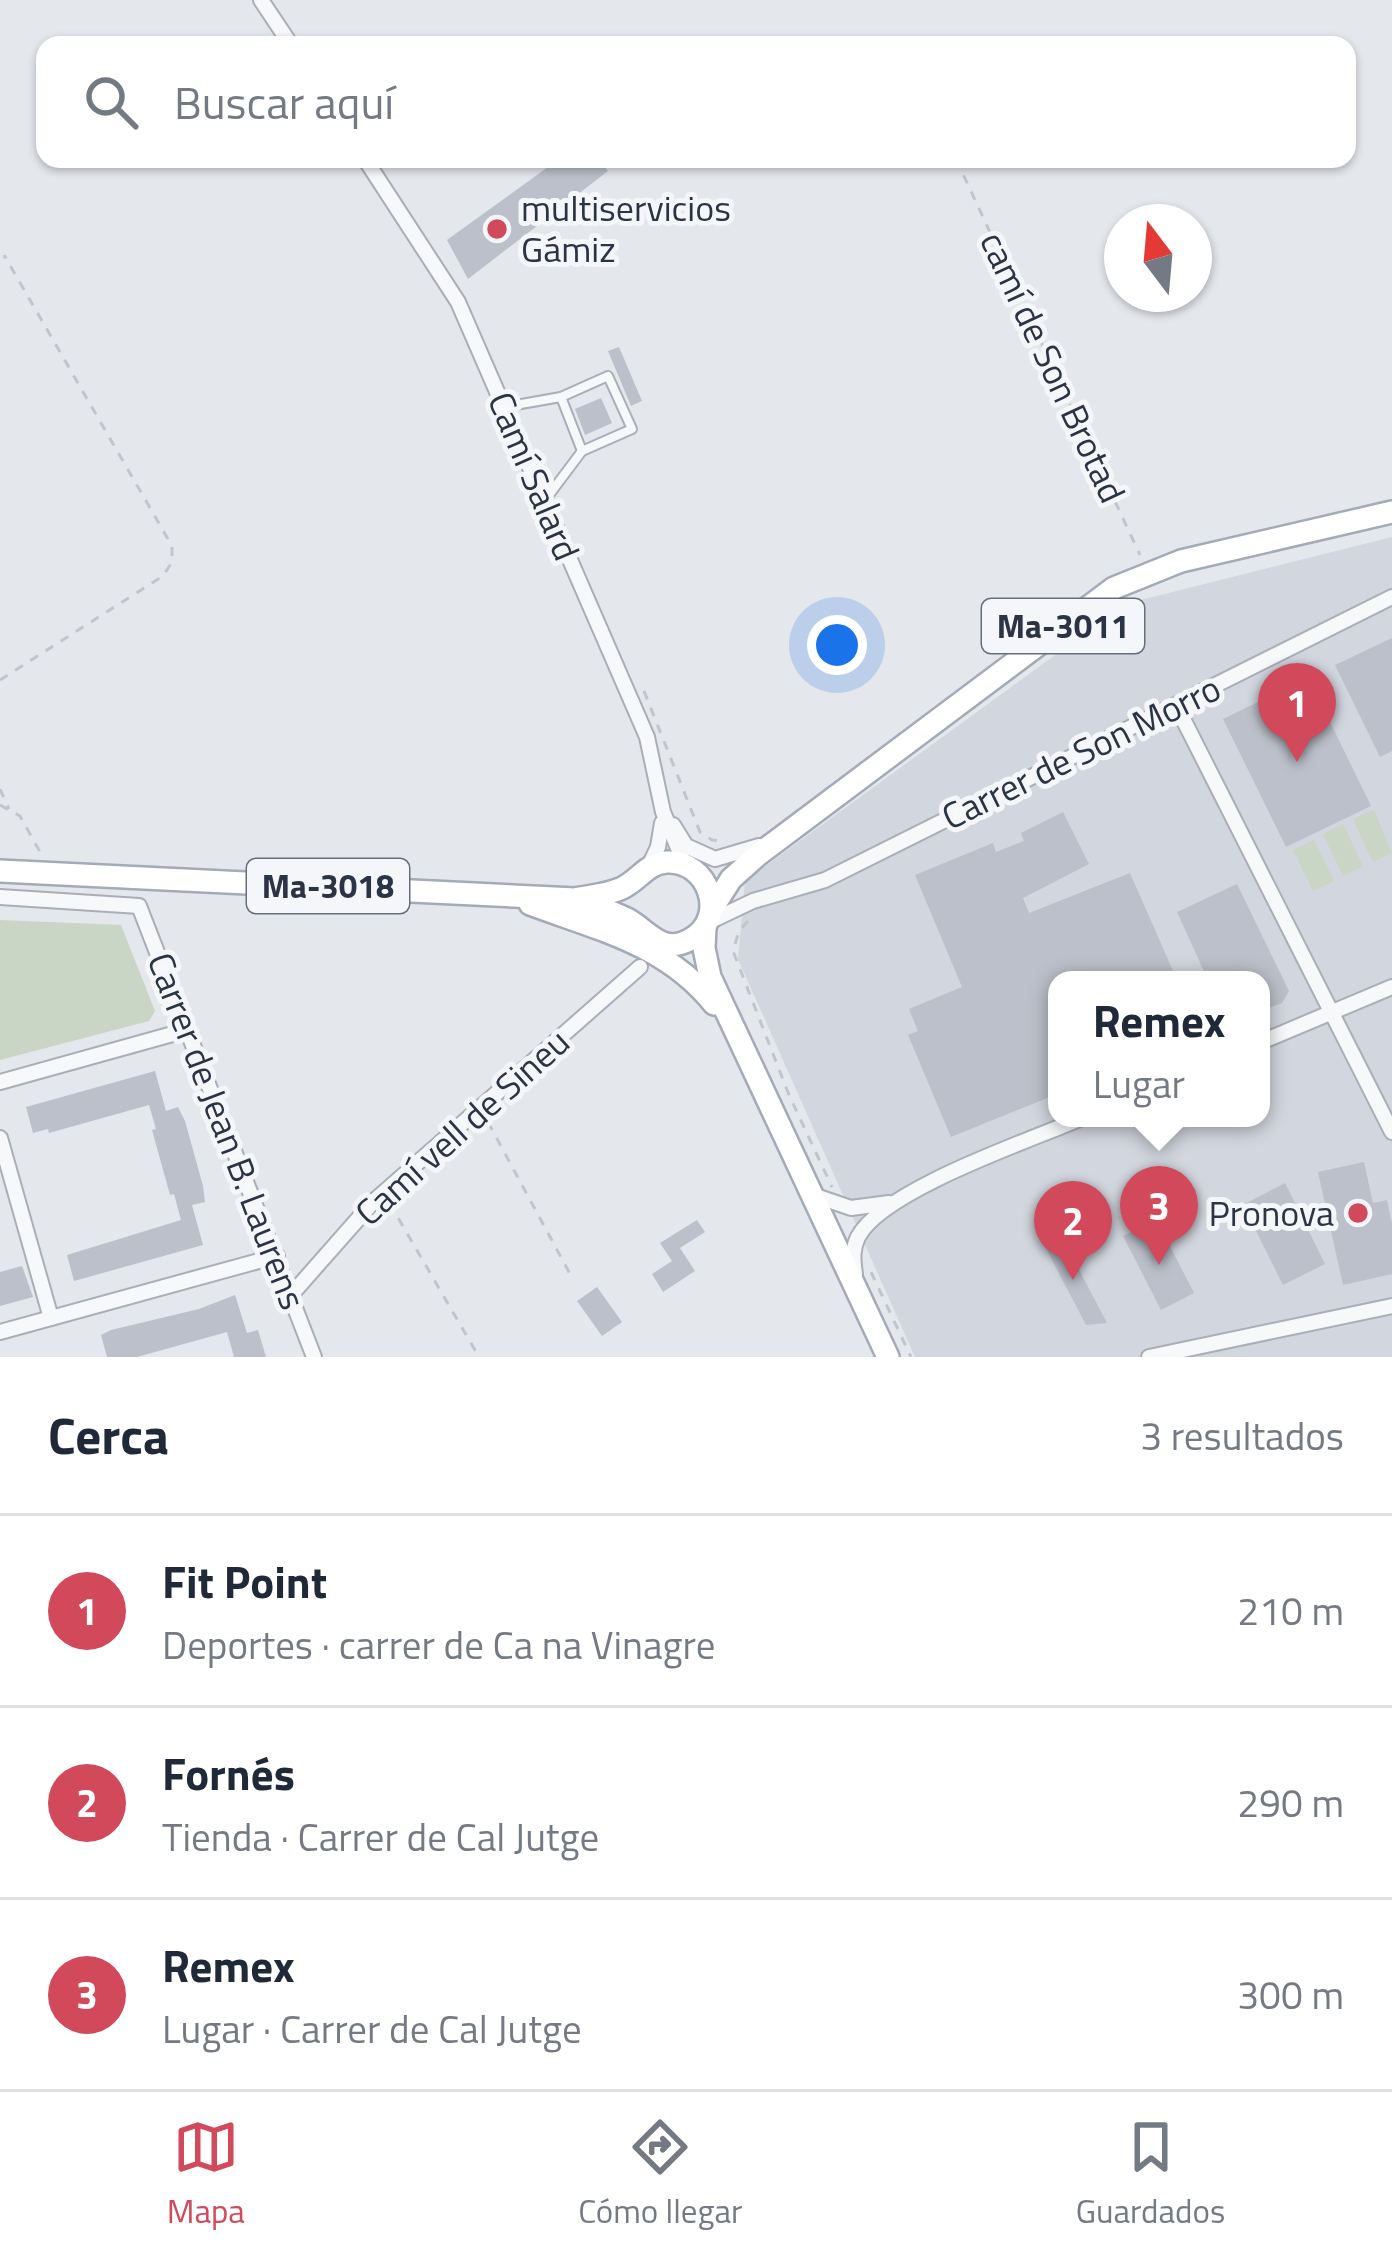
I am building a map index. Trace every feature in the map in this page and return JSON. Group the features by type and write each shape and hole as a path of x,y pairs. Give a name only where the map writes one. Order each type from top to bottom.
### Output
{"main road":[{"name":"Ma-3011","path":"709,919 731,879 759,854 1114,588 1181,561 1392,512"},
{"name":"Ma-3011","path":"689,867 728,868 759,854"},
{"name":"Ma-3018","path":"0,871 575,899 613,892 662,862 689,867 707,887 710,977"},
{"path":"636,925 629,907 642,874"},
{"path":"506,895 620,936 671,961 688,973 738,1034"},
{"name":"Ma-3018","path":"575,899 636,925 654,941 673,944 710,977 889,1357"},
{"path":"673,944 691,939 709,919"}],"street":[{"path":"261,0 285,36"},
{"name":"Camí Salard","path":"371,168 458,302 647,737 663,812 689,867"},
{"name":"Carrer de Son Morro","path":"709,919 825,880 1392,597"},
{"path":"1176,705 1392,1132"},
{"path":"659,793 686,846 702,856 737,856 781,837"},
{"name":"Camí Salard","path":"642,874 658,848 663,812"},
{"name":"Carrer de Jean B. Laurens","path":"0,897 140,905 314,1357"},
{"name":"Camí vell de Sineu","path":"292,1295 373,1202 640,968"},
{"path":"1270,1038 1392,987"},
{"path":"0,1082 187,1030"},
{"path":"812,1195 851,1208 890,1203 1062,1127"},
{"path":"1,1148 51,1318"},
{"path":"0,1206 18,1201"},
{"path":"856,1288 853,1252 860,1232 890,1203"},
{"path":"0,1332 278,1256"},
{"path":"1148,1357 1392,1306"}],"lane":[{"path":"505,407 561,397 608,376 632,429 582,451 545,500"},
{"path":"561,397 582,451"}],"path":[{"name":"camí de Son Brotad","path":"960,168 1149,574"},
{"path":"0,680 163,576 172,562 172,545 4,255"},
{"path":"0,789 10,811"},
{"path":"0,805 20,816 40,849 38,872"},
{"path":"481,1107 570,1274"},
{"path":"373,1202 397,1216 479,1357"}],"shaded area":[{"path":"1392,537 1392,1357 915,1357 738,959 745,881 1125,604"}],"green space":[{"path":"1374,810 1392,853 1373,862 1353,819"},
{"path":"1343,824 1363,866 1343,876 1323,834"},
{"path":"1314,840 1334,881 1313,891 1293,850"},
{"path":"0,920 121,925 155,1011 149,1021 0,1060"}],"building":[{"name":"multiservicios Gámiz","path":"547,168 608,171 468,279 447,240"},
{"path":"619,347 642,401 631,406 608,351"},
{"path":"601,398 612,423 585,435 575,409"},
{"path":"1392,638 1392,751 1380,757 1335,665"},
{"path":"1299,682 1305,694 1314,689 1371,806 1286,847 1223,719"},
{"path":"1063,812 1089,864 1023,898 1029,913 1130,873 1173,971 1048,971 1048,1098 951,1137 908,1035 918,1031 909,1009 962,987 915,875 993,843 996,852 1024,841 1021,833"},
{"path":"1237,884 1289,991 1282,1003 1270,1008 1270,971 1204,971 1177,912"},
{"path":"155,1071 166,1111 178,1107 185,1121 203,1186 205,1202 192,1205 203,1245 74,1281 67,1255 181,1220 174,1194 170,1195 149,1105 49,1133 48,1129 33,1133 26,1107"},
{"name":"Pronova","path":"1364,1162 1373,1203 1387,1200 1392,1274 1343,1285 1318,1172"},
{"path":"1285,1183 1325,1264 1283,1285 1243,1205"},
{"path":"1156,1219 1194,1293 1161,1310 1123,1236"},
{"path":"697,1220 705,1232 680,1248 695,1271 663,1292 652,1274 672,1261 660,1243"},
{"path":"1057,1228 1107,1323 1086,1325 1040,1237"},
{"path":"22,1266 33,1297 0,1306 0,1272"},
{"path":"597,1287 622,1322 602,1336 577,1301"},
{"path":"235,1295 247,1333 258,1330 266,1357 234,1357 227,1332 137,1357 107,1357 101,1335 111,1330 199,1309"}],"place":[{"name":"multiservicios Gámiz","path":"497,229"},
{"name":"Fit Point","path":"1297,762"},
{"name":"Pronova","path":"1358,1213"},
{"name":"Remex","path":"1159,1265"},
{"name":"Fornés","path":"1073,1280"}]}
